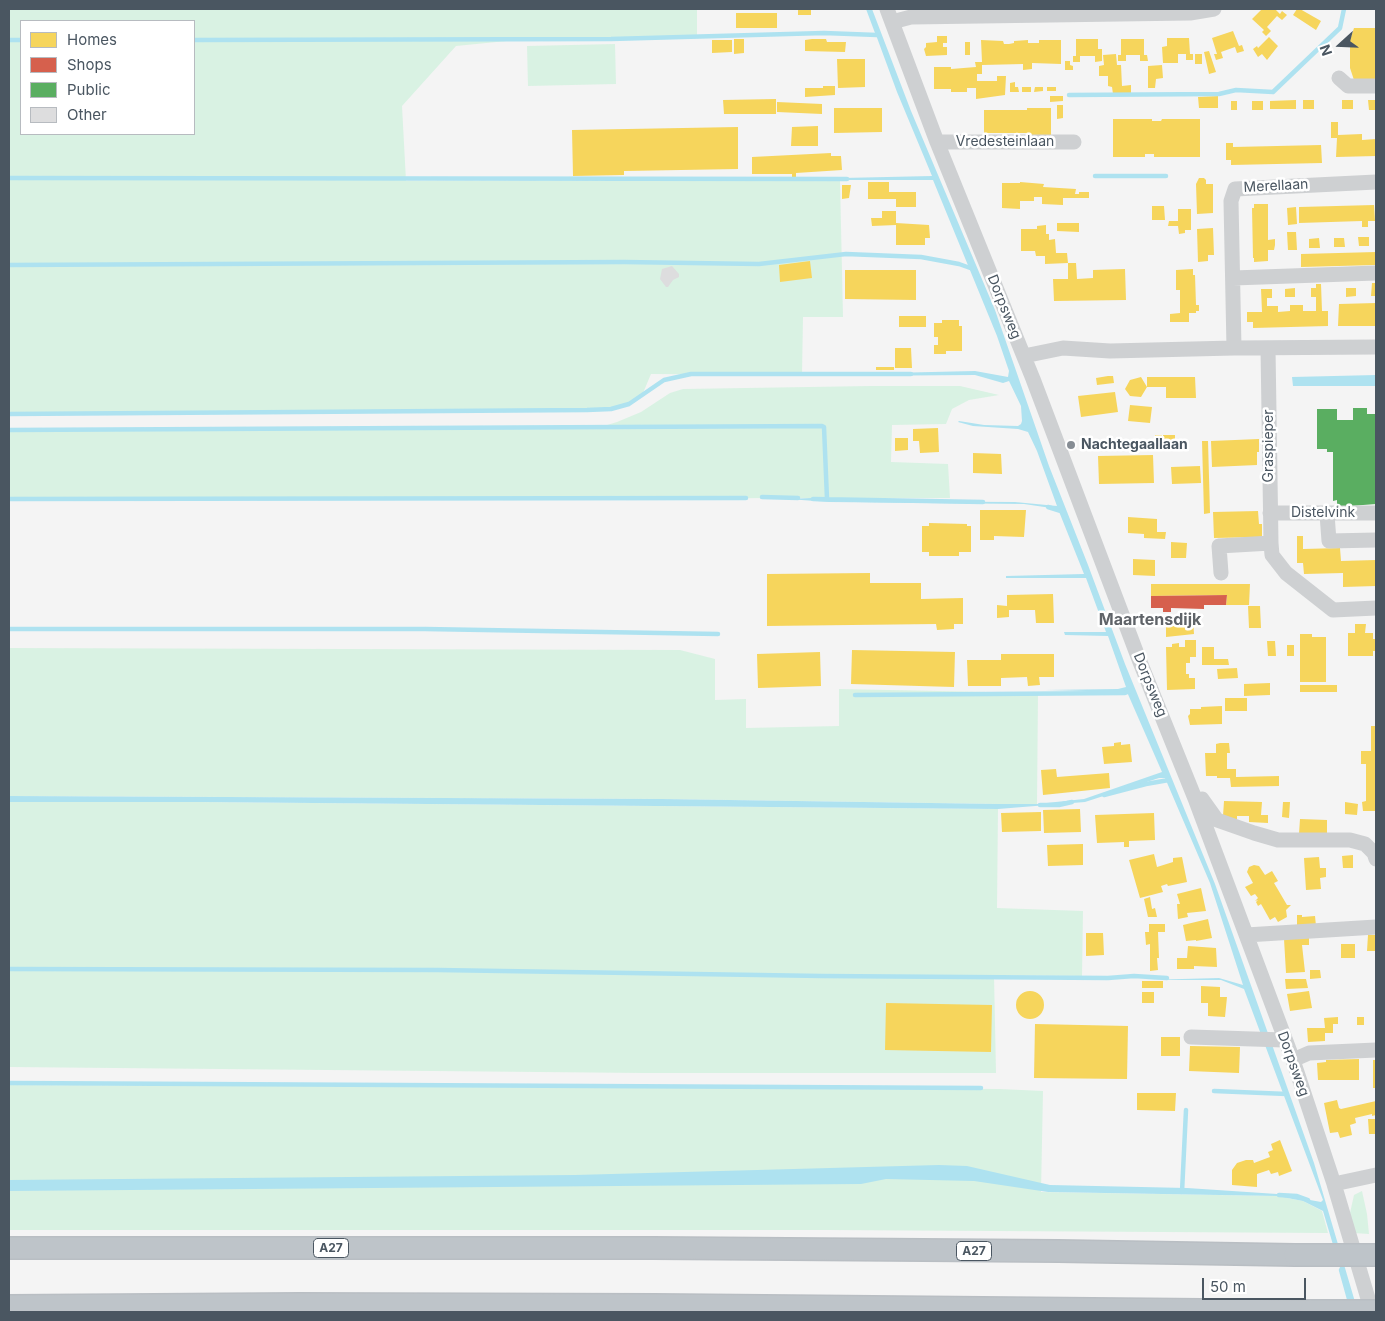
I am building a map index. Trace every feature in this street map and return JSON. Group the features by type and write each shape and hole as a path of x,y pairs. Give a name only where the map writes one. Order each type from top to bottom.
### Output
{"highway":[{"name":"A27","path":"9,1248 663,1248 1376,1255"},
{"path":"9,1306 299,1304 655,1305 1376,1311"}],"street":[{"path":"890,15 911,17 1190,13 1214,9"},
{"name":"Dorpsweg","path":"890,15 937,142 1024,356 1140,662 1196,801 1293,1060 1334,1184 1372,1312"},
{"path":"1339,78 1348,86 1376,86"},
{"name":"Vredesteinlaan","path":"937,142 1074,142"},
{"name":"Merellaan","path":"1234,348 1231,201 1235,188 1376,182"},
{"path":"1233,278 1376,273"},
{"path":"1024,356 1063,348 1110,352 1234,348 1376,347"},
{"name":"Graspieper","path":"1268,348 1272,555 1286,573 1332,610 1376,608"},
{"name":"Distelvink","path":"1270,513 1376,513"},
{"path":"1327,514 1329,541 1376,540"},
{"path":"1221,573 1220,546 1271,544"},
{"path":"1196,801 1202,799 1216,820 1254,833 1278,840 1350,840 1365,844 1374,853 1376,859"},
{"path":"1246,934 1376,927"},
{"path":"1191,1037 1284,1040"},
{"path":"1293,1060 1309,1053 1376,1050"},
{"path":"1334,1184 1376,1175"}],"green space":[{"path":"9,9 697,9 697,38 527,39 456,46 402,106 406,181 840,180 843,317 803,317 802,375 651,374 643,393 634,400 618,407 603,410 9,413"},
{"path":"615,44 616,84 528,86 527,46"},
{"path":"960,386 999,395 969,400 952,409 946,424 892,425 891,462 948,464 950,498 430,500 9,498 9,430 604,426 641,412 670,393 683,389"},
{"path":"9,648 680,650 715,659 715,700 746,699 746,728 839,726 839,689 1038,693 1037,804 662,799 9,796"},
{"path":"9,802 998,809 997,908 1083,911 1082,976 994,975 996,1073 644,1073 9,1067"},
{"path":"9,1085 1000,1089 1043,1091 1041,1192 1277,1196 1303,1201 1322,1211 1328,1233 827,1230 9,1230"},
{"path":"1362,1191 1369,1234 1354,1233 1350,1213 1354,1195"}],"water":[{"path":"866,9 872,9 911,111 995,310 1049,466 1125,664 1215,884 1314,1163 1358,1312 1353,1312 1323,1211 1303,1201 1277,1196 1048,1192 974,1181 886,1179 861,1184 9,1191 9,1180 575,1175 939,1165 967,1166 1050,1185 1187,1188 1277,1194 1321,1202 1323,1200 1244,989 1221,980 1145,980 1219,978 1243,985 1210,883 1165,778 1159,778 1085,802 998,809 9,802 9,796 662,799 1037,804 1084,799 1162,772 1127,692 1045,690 1118,689 1126,687 1108,636 1065,635 1064,632 1106,632 1086,578 1006,578 1006,576 1084,574 1058,509 1024,504 829,502 788,499 1015,502 1057,506 1028,432 1018,429 973,426 958,422 984,425 1018,426 1021,424 1021,406 1009,381 1003,383 975,375 845,376 845,374 975,371 1008,377 1009,371 997,336 933,180 842,180 842,178 932,176 897,92 876,35 859,36 875,33"},
{"path":"1376,375 1376,386 1293,386 1292,377"}],"building: Homes":[{"path":"798,9 811,9 811,15 798,15"},
{"path":"1262,9 1275,9 1280,14 1282,11 1287,15 1282,20 1277,16 1267,27 1271,31 1266,36 1262,32 1264,30 1252,19"},
{"path":"1297,9 1321,21 1316,30 1293,15"},
{"path":"736,13 777,13 777,28 736,28"},
{"path":"1354,28 1376,28 1376,80 1354,80 1350,68 1350,40"},
{"path":"1233,31 1239,46 1242,45 1244,51 1237,53 1235,47 1221,52 1223,58 1216,60 1214,54 1217,54 1212,38"},
{"path":"937,36 947,36 947,43 943,43 943,47 947,47 947,55 926,56 924,49 926,43 937,42"},
{"path":"1269,37 1278,46 1267,60 1262,54 1258,57 1253,49 1257,46 1258,48"},
{"path":"1167,38 1189,38 1190,54 1193,54 1193,60 1186,60 1186,54 1178,54 1178,63 1163,63 1162,47 1167,46"},
{"path":"734,39 744,39 744,53 734,54"},
{"path":"826,39 827,42 846,42 845,52 805,51 805,40"},
{"path":"1076,39 1098,39 1098,49 1102,49 1102,61 1095,62 1095,56 1080,56 1080,62 1073,62 1073,56 1076,56"},
{"path":"1121,39 1144,39 1144,55 1147,55 1148,61 1140,61 1140,55 1126,55 1126,61 1118,61 1118,55 1121,55"},
{"path":"712,40 732,40 732,52 712,53"},
{"path":"981,40 1003,41 1004,44 1009,44 1014,43 1014,41 1028,40 1028,43 1039,43 1039,40 1061,40 1061,64 1032,63 1032,69 1023,70 1023,64 982,65 982,74 977,74 977,81 997,81 997,76 1006,76 1005,95 976,99 976,88 967,88 967,92 951,92 951,89 934,89 934,67 951,67 951,69 976,67 975,62 982,62"},
{"path":"965,42 970,42 970,55 965,55"},
{"path":"1209,51 1216,72 1209,74 1204,52"},
{"path":"1116,54 1117,65 1121,65 1122,86 1131,85 1131,93 1113,94 1112,87 1108,86 1108,76 1099,76 1099,66 1104,65 1103,55"},
{"path":"1195,54 1202,54 1202,64 1195,64"},
{"path":"837,59 865,59 865,87 838,88"},
{"path":"1065,61 1070,61 1073,70 1065,70"},
{"path":"1162,65 1163,78 1156,79 1155,88 1148,88 1148,66"},
{"path":"1015,82 1015,87 1018,87 1019,92 1010,92 1010,83"},
{"path":"823,86 835,86 835,95 805,97 805,88 823,88"},
{"path":"1022,87 1031,87 1031,92 1022,92"},
{"path":"1035,87 1043,87 1043,91 1034,92"},
{"path":"1047,87 1056,87 1056,91 1047,91"},
{"path":"1050,96 1063,96 1063,101 1050,102"},
{"path":"1218,96 1218,108 1199,108 1198,97"},
{"path":"776,99 776,114 724,114 723,100"},
{"path":"1296,100 1296,109 1270,109 1270,101"},
{"path":"1303,100 1314,100 1314,109 1303,109"},
{"path":"1342,100 1353,100 1353,109 1342,109"},
{"path":"1368,100 1376,100 1376,110 1369,110"},
{"path":"1231,101 1237,101 1237,110 1231,110"},
{"path":"1252,101 1263,101 1263,110 1252,110"},
{"path":"777,102 822,104 822,114 777,112"},
{"path":"1057,105 1063,105 1063,118 1057,119"},
{"path":"834,108 882,108 882,132 834,133"},
{"path":"1027,108 1051,108 1051,135 984,133 984,110 1027,110"},
{"path":"1113,119 1152,119 1152,121 1161,121 1162,119 1200,119 1200,157 1154,157 1154,154 1145,154 1145,157 1113,157"},
{"path":"1331,122 1338,122 1338,135 1362,134 1362,140 1376,139 1376,156 1336,157 1337,138 1331,138"},
{"path":"818,126 818,146 791,146 792,127"},
{"path":"738,127 738,169 624,171 624,175 573,176 572,130"},
{"path":"1226,143 1233,143 1233,147 1321,145 1322,163 1231,165 1231,160 1226,160"},
{"path":"831,153 831,156 841,156 842,170 796,173 796,178 792,178 792,174 752,174 752,157"},
{"path":"1199,178 1204,178 1206,184 1213,184 1213,213 1197,214 1196,184"},
{"path":"868,182 889,182 889,192 916,192 916,207 896,207 896,199 868,199"},
{"path":"1002,183 1044,184 1043,187 1076,189 1075,194 1089,192 1089,198 1063,198 1063,205 1042,204 1042,197 1034,197 1034,201 1020,201 1020,209 1002,208"},
{"path":"842,185 851,185 849,198 842,199"},
{"path":"1254,204 1268,204 1268,240 1275,239 1275,245 1274,250 1268,250 1268,261 1254,262 1253,258 1252,208 1254,208"},
{"path":"1374,205 1375,221 1368,221 1368,227 1362,227 1362,221 1299,223 1299,207"},
{"path":"1152,206 1164,206 1165,220 1152,220"},
{"path":"1296,207 1297,224 1288,225 1287,208"},
{"path":"1178,209 1191,209 1191,230 1185,230 1185,233 1179,234 1178,226 1168,226 1169,221 1178,221"},
{"path":"882,211 896,211 896,223 929,225 930,238 925,238 925,245 896,245 896,225 872,226 871,218 882,218"},
{"path":"1057,223 1079,223 1079,232 1057,231"},
{"path":"1046,225 1046,234 1049,234 1049,240 1055,239 1056,253 1067,253 1068,263 1045,264 1045,256 1036,256 1035,251 1021,251 1021,229 1037,229 1037,226"},
{"path":"1213,228 1214,255 1208,255 1208,261 1198,262 1197,229"},
{"path":"1287,232 1296,232 1297,250 1288,250"},
{"path":"1358,237 1369,237 1369,246 1359,246"},
{"path":"1319,238 1320,248 1309,248 1309,239"},
{"path":"1334,238 1344,238 1345,247 1334,247"},
{"path":"1376,252 1376,265 1301,267 1301,254"},
{"path":"810,261 812,278 780,282 779,265"},
{"path":"1068,263 1076,263 1077,279 1093,278 1093,270 1125,269 1126,300 1054,301 1053,279 1068,279"},
{"path":"1193,269 1196,305 1199,305 1199,311 1189,313 1189,322 1170,322 1170,314 1180,313 1180,290 1176,290 1176,270"},
{"path":"845,270 916,270 916,300 845,299"},
{"path":"1372,283 1376,283 1376,296 1371,296"},
{"path":"1316,284 1321,284 1322,311 1328,311 1328,326 1253,328 1253,322 1247,322 1247,312 1262,312 1261,289 1272,289 1272,298 1267,298 1267,306 1278,306 1278,312 1290,311 1290,305 1303,305 1303,311 1316,311 1316,297 1311,297 1311,288 1316,288"},
{"path":"1295,288 1295,297 1285,297 1285,289"},
{"path":"1346,288 1356,288 1356,296 1346,297"},
{"path":"1376,303 1376,326 1338,326 1339,304"},
{"path":"899,316 926,316 926,327 899,327"},
{"path":"942,320 959,320 959,326 962,326 962,351 946,351 946,354 934,354 934,345 938,345 938,337 934,337 934,323 942,323"},
{"path":"895,348 911,348 912,368 895,368"},
{"path":"876,367 894,367 894,370 876,370"},
{"path":"1113,376 1114,383 1097,385 1096,378"},
{"path":"1141,377 1147,387 1141,397 1130,396 1125,389 1130,380"},
{"path":"1147,377 1195,377 1196,398 1166,398 1166,387 1147,387"},
{"path":"1115,392 1118,412 1081,417 1078,396"},
{"path":"1130,405 1152,407 1150,423 1128,421"},
{"path":"938,428 939,452 920,453 919,441 913,441 913,429"},
{"path":"1155,435 1162,435 1162,448 1154,447"},
{"path":"1163,435 1175,435 1175,449 1163,449"},
{"path":"895,438 908,438 908,450 895,451"},
{"path":"1259,439 1257,465 1212,467 1211,441"},
{"path":"1202,441 1208,441 1210,513 1204,514"},
{"path":"973,453 1001,454 1002,474 973,473"},
{"path":"1153,455 1154,483 1099,484 1098,456"},
{"path":"1200,466 1201,483 1172,484 1171,467"},
{"path":"980,510 1026,510 1024,537 994,536 994,540 980,540"},
{"path":"1258,511 1259,524 1262,524 1262,537 1214,538 1213,512"},
{"path":"1128,517 1157,519 1157,532 1166,532 1165,539 1144,538 1144,534 1128,533"},
{"path":"929,523 967,524 967,526 971,526 971,552 959,552 959,556 929,556 929,552 922,552 922,526 929,526"},
{"path":"1297,536 1303,536 1303,549 1340,548 1341,561 1376,560 1376,586 1343,587 1343,573 1304,574 1303,563 1297,563"},
{"path":"1171,542 1187,543 1186,558 1171,558"},
{"path":"1133,559 1155,560 1155,576 1133,575"},
{"path":"870,573 870,583 921,583 921,599 963,598 963,624 954,624 954,629 937,630 936,624 767,626 767,574"},
{"path":"1151,584 1250,584 1249,605 1226,605 1227,595 1151,596"},
{"path":"1053,594 1054,623 1036,623 1035,610 1009,610 1009,617 997,618 997,605 1007,606 1007,595"},
{"path":"1248,606 1260,606 1261,628 1249,628"},
{"path":"1183,616 1183,619 1193,619 1194,634 1166,637 1166,617"},
{"path":"1355,624 1366,624 1365,633 1373,633 1373,639 1376,639 1376,651 1373,651 1373,656 1348,656 1348,633 1355,633"},
{"path":"1300,634 1312,634 1312,637 1326,637 1326,682 1300,682"},
{"path":"1185,640 1196,640 1196,657 1190,657 1190,663 1186,663 1186,674 1189,674 1189,678 1195,678 1195,689 1167,690 1166,647 1172,647 1172,644 1179,643 1179,647 1185,647"},
{"path":"1267,641 1275,641 1276,656 1268,656"},
{"path":"1287,645 1294,645 1294,656 1287,656"},
{"path":"1202,647 1214,647 1214,659 1228,659 1229,665 1202,665"},
{"path":"852,650 955,652 954,687 851,684"},
{"path":"820,652 821,686 758,688 757,654"},
{"path":"1001,654 1054,654 1054,677 1039,677 1040,685 1028,686 1027,677 1001,678 1001,686 968,686 967,660 1001,660"},
{"path":"1237,668 1238,678 1218,679 1217,669"},
{"path":"1270,683 1270,695 1244,696 1244,684"},
{"path":"1300,685 1337,685 1337,692 1300,692"},
{"path":"1225,698 1247,698 1247,711 1225,711"},
{"path":"1222,706 1222,724 1190,725 1188,716 1190,709"},
{"path":"1371,726 1376,726 1376,811 1363,811 1362,802 1366,801 1366,764 1361,764 1361,751 1371,751"},
{"path":"1121,742 1121,745 1130,744 1132,762 1104,764 1102,747 1114,746 1114,743"},
{"path":"1229,743 1230,753 1227,753 1227,769 1236,769 1236,777 1279,776 1279,786 1231,787 1230,778 1206,776 1205,753 1216,753 1216,744"},
{"path":"1056,769 1057,777 1109,773 1110,788 1043,795 1041,770"},
{"path":"1224,801 1262,802 1261,815 1268,815 1268,823 1249,822 1249,816 1237,816 1237,821 1223,816"},
{"path":"1283,802 1290,802 1289,818 1282,817"},
{"path":"1345,802 1358,804 1357,815 1345,814"},
{"path":"1080,809 1081,832 1044,833 1043,810"},
{"path":"1041,812 1041,831 1002,832 1001,813"},
{"path":"1154,813 1155,840 1129,841 1129,847 1124,847 1124,842 1097,843 1095,815"},
{"path":"1300,819 1327,820 1327,834 1299,834"},
{"path":"1083,844 1083,865 1048,866 1047,845"},
{"path":"1154,854 1157,867 1173,862 1173,858 1182,857 1187,882 1161,886 1163,892 1140,898 1129,860"},
{"path":"1353,855 1353,868 1343,868 1342,856"},
{"path":"1319,857 1320,868 1326,868 1326,877 1320,878 1321,889 1306,890 1304,858"},
{"path":"1259,866 1265,875 1272,871 1278,881 1274,883 1287,905 1291,905 1286,910 1287,917 1278,922 1275,917 1270,920 1261,904 1258,906 1256,902 1258,900 1255,901 1258,898 1255,894 1251,896 1245,887 1253,883 1247,872 1249,867"},
{"path":"1201,888 1206,911 1187,913 1188,917 1178,919 1177,904 1180,904 1177,894"},
{"path":"1150,897 1152,909 1155,908 1157,917 1148,917 1144,899"},
{"path":"1297,915 1302,915 1302,917 1315,916 1316,926 1297,927"},
{"path":"1208,919 1212,938 1186,941 1183,925"},
{"path":"1149,924 1165,924 1165,932 1158,932 1158,970 1150,971 1150,944 1146,945 1145,932 1149,932"},
{"path":"1086,933 1103,933 1104,955 1086,956"},
{"path":"1368,935 1376,935 1376,951 1367,951"},
{"path":"1309,937 1309,945 1302,945 1305,972 1286,973 1284,939"},
{"path":"1341,944 1355,944 1355,958 1341,958"},
{"path":"1188,946 1216,948 1217,967 1194,966 1194,969 1177,969 1177,958 1187,958"},
{"path":"1310,970 1320,970 1321,978 1310,979"},
{"path":"1285,979 1306,979 1308,988 1286,989"},
{"path":"1142,981 1163,981 1163,988 1142,988"},
{"path":"1201,986 1220,987 1220,997 1227,997 1225,1017 1208,1016 1208,1003 1201,1003"},
{"path":"1030,991 1040,995 1044,1005 1040,1015 1030,1019 1020,1015 1016,1005 1020,995"},
{"path":"1309,991 1312,1008 1290,1011 1287,994"},
{"path":"1142,992 1154,992 1154,1003 1142,1003"},
{"path":"886,1003 992,1005 991,1052 885,1050"},
{"path":"1338,1017 1338,1024 1333,1024 1333,1033 1325,1033 1325,1041 1308,1042 1307,1028 1325,1028 1324,1018"},
{"path":"1357,1017 1364,1017 1364,1025 1357,1025"},
{"path":"1035,1024 1128,1026 1127,1079 1034,1078"},
{"path":"1161,1037 1180,1037 1180,1056 1161,1056"},
{"path":"1190,1046 1240,1047 1239,1073 1189,1071"},
{"path":"1359,1059 1359,1080 1318,1080 1317,1063 1326,1062 1326,1060"},
{"path":"1373,1060 1376,1060 1376,1088 1373,1088"},
{"path":"1137,1093 1176,1093 1175,1111 1137,1110"},
{"path":"1337,1100 1341,1109 1376,1101 1376,1115 1372,1116 1372,1114 1355,1118 1356,1123 1350,1125 1352,1135 1340,1138 1338,1132 1330,1133 1324,1103"},
{"path":"1368,1119 1376,1119 1376,1134 1369,1134"},
{"path":"1280,1140 1292,1171 1279,1176 1278,1172 1271,1174 1269,1170 1257,1174 1257,1187 1232,1185 1232,1170 1237,1163 1253,1160 1254,1163 1270,1157 1268,1152 1273,1150 1271,1144"}],"building: Shops":[{"path":"1227,595 1226,605 1204,605 1204,609 1171,608 1171,612 1163,612 1163,608 1151,608 1151,596"}],"building: Public":[{"path":"1353,408 1367,408 1367,414 1376,414 1376,504 1337,507 1337,500 1333,501 1333,452 1327,452 1327,449 1317,449 1317,409 1337,409 1337,420 1353,420"}],"building: Other":[{"path":"672,266 679,274 679,277 666,287 660,279 662,269"}],"waterway":[{"path":"1069,95 1219,94 1236,90 1273,92 1340,28 1344,9"},
{"path":"195,40 611,39 824,33 877,35"},
{"path":"9,40 20,40"},
{"path":"1095,176 1166,176"},
{"path":"9,178 847,179"},
{"path":"9,265 624,262 759,264 846,254 921,257 959,264 973,269"},
{"path":"9,414 611,409 629,404 664,380 691,374 911,374"},
{"path":"9,430 822,426 824,427 827,499"},
{"path":"762,497 798,498"},
{"path":"9,499 746,498"},
{"path":"813,499 983,502"},
{"path":"1048,507 1064,512"},
{"path":"9,629 425,629 718,634"},
{"path":"855,695 1125,693 1130,691"},
{"path":"1104,795 1169,780"},
{"path":"1040,805 1059,805 1072,802"},
{"path":"9,969 438,970 822,976 1108,978 1134,976 1167,978"},
{"path":"9,1083 981,1088"},
{"path":"1214,1091 1287,1094"},
{"path":"1182,1192 1186,1110"},
{"path":"1279,1195 1297,1196 1308,1200"},
{"path":"1341,1270 1351,1306"}],"place":[{"name":"Nachtegaallaan","path":"1071,445"}],"district":[{"name":"Maartensdijk","path":"1150,620"}]}
